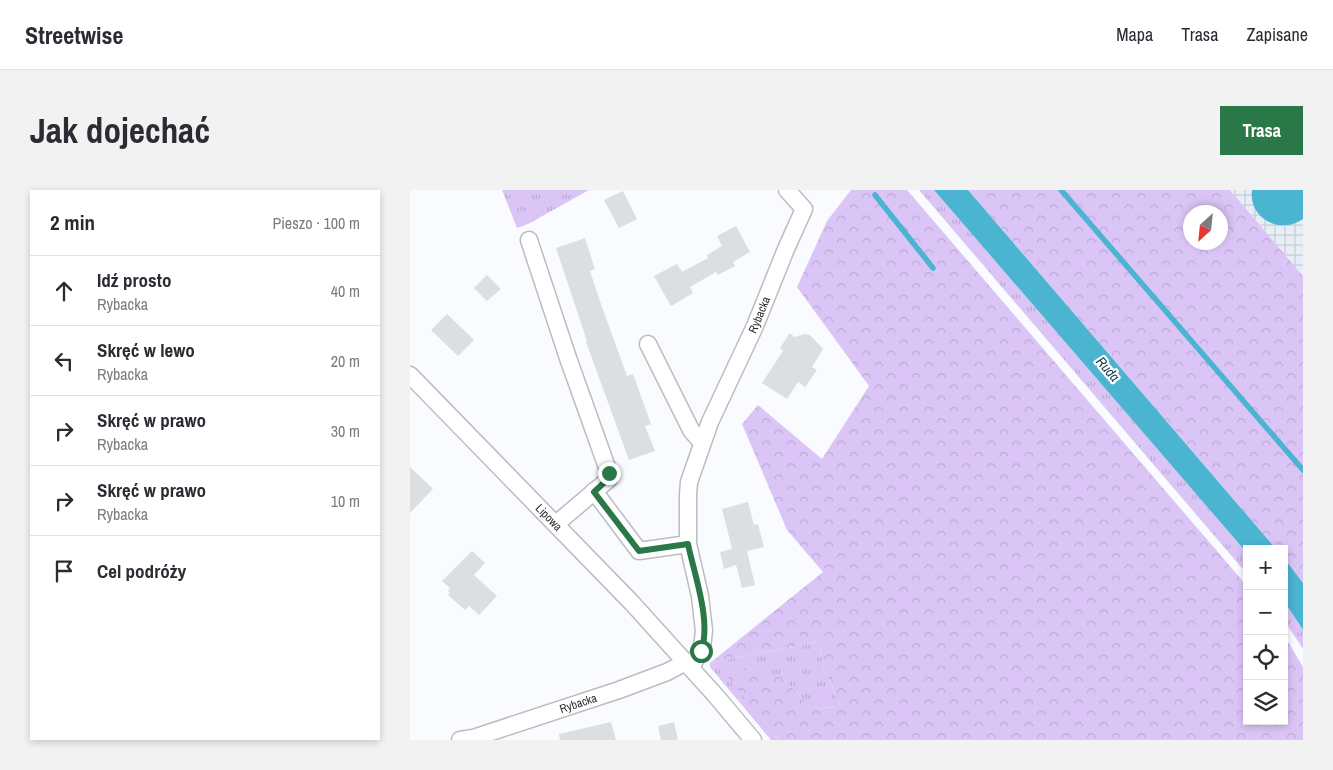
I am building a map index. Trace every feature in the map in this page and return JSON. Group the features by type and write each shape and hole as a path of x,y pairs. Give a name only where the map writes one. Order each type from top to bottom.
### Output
{"street":[{"name":"Rybacka","path":"460,740 473,738 619,690 688,665 702,648 704,631 701,605 688,544 688,495 690,482 710,422 758,318 782,257 804,209 788,190"},
{"path":"529,240 609,473 608,479 556,524"},
{"path":"648,344 691,430 702,443"},
{"name":"Lipowa","path":"410,375 637,608 688,665"},
{"path":"594,492 639,551 688,544"},
{"path":"688,665 753,740"}],"shaded area":[{"path":"1230,190 1303,190 1303,276"}],"green space":[{"path":"502,190 589,190 528,224 517,228"},
{"path":"851,190 907,190 1243,581 1243,725 1288,725 1288,642 1303,667 1303,740 779,740 728,678 743,668 782,678 811,707 841,708 824,668 819,642 710,663 823,572 787,530 742,424 758,405 822,459 869,386 797,287 827,221"},
{"path":"919,190 934,190 1243,548 1243,569"},
{"path":"968,190 1230,190 1303,276 1303,583 1288,563 1288,545 1273,545"},
{"path":"1288,607 1303,630 1303,649 1288,626"},
{"path":"819,642 824,668 841,708 811,707 782,678 775,736 779,740 771,740 710,667 710,663"}],"water":[{"name":"Ruda","path":"934,190 968,190 1273,545 1243,545 1243,548"},
{"path":"1252,190 1303,190 1303,219 1294,224 1285,225 1276,225 1268,221 1255,209 1252,200"},
{"path":"1288,563 1303,583 1303,630 1288,607"}],"building":[{"path":"623,191 637,219 619,228 604,200"},
{"path":"736,226 750,252 733,262 735,266 718,275 716,272 690,287 693,293 671,306 654,276 677,264 682,272 708,258 707,255 722,246 717,236"},
{"path":"585,238 595,269 590,271 602,307 627,376 633,374 651,424 645,426 655,451 629,460 586,342 556,248"},
{"path":"487,275 501,289 487,301 474,288"},
{"path":"447,314 474,340 458,356 431,330"},
{"path":"790,333 794,337 805,334 810,335 823,349 812,367 817,370 805,387 798,382 787,399 762,383 783,351 780,348"},
{"path":"410,467 433,489 410,513"},
{"path":"748,502 754,525 758,524 764,547 747,551 755,585 742,588 736,565 724,569 720,552 732,549 722,509"},
{"path":"472,551 485,563 474,575 497,596 479,615 469,606 465,610 448,595 450,588 442,581"},
{"path":"611,722 616,740 560,740 559,734"},
{"path":"674,722 678,740 661,740 658,726"}],"waterway":[{"path":"1061,190 1303,470"},
{"path":"875,195 933,268"}],"route":[{"path":"609,473 608,479 594,492 639,551 688,544 703,614 704,640 701,651"}]}
